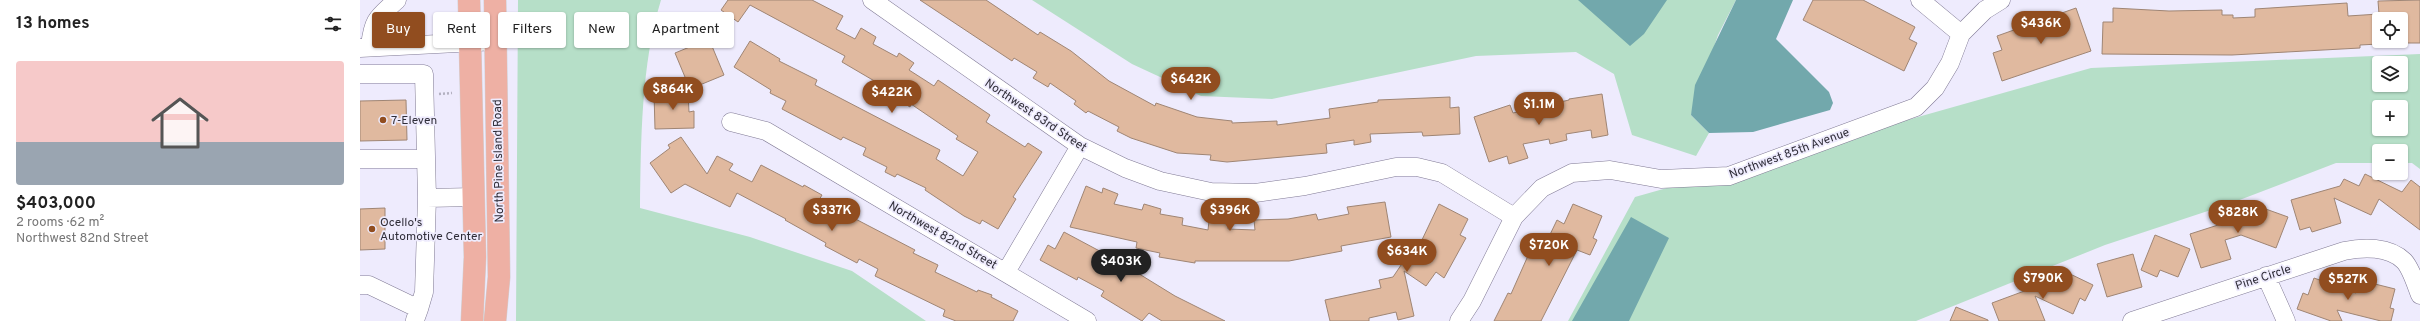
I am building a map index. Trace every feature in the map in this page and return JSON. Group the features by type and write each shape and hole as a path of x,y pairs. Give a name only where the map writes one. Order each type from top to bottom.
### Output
{"main road":[{"name":"North Pine Island Road","path":"469,0 469,12"},
{"name":"North Pine Island Road","path":"495,0 499,277 495,321"},
{"name":"North Pine Island Road","path":"470,48 475,273 472,321"}],"street":[{"path":"396,0 376,19 365,47 433,44"},
{"name":"Northwest 83rd Street","path":"872,0 1080,146 1125,168 1160,181 1211,192 1255,193 1305,186 1396,167 1418,167 1442,173 1514,217"},
{"path":"1920,0 1961,34 1985,10 2001,0"},
{"name":"Northwest 85th Avenue","path":"1459,321 1472,301 1514,217 1542,188 1572,173 1610,170 1661,179 1729,176 1916,107 1935,88 1950,63 1961,34"},
{"path":"490,42 496,42"},
{"path":"360,74 424,74 427,198 424,292 417,315 369,285 360,285"},
{"name":"Northwest 82nd Street","path":"731,122 766,131 1088,321"},
{"path":"1006,272 1080,146"},
{"path":"360,159 426,159"},
{"path":"427,198 473,197"},
{"name":"Pine Circle","path":"2132,321 2344,251 2364,247 2385,251 2404,261 2420,295"},
{"path":"2266,276 2286,321"}],"shaded area":[{"path":"518,0 661,0 658,12 637,12 637,48 649,48 643,103 640,208 750,237 852,271 926,321 516,321 518,48 566,48 566,12 518,12"},
{"path":"1032,0 1736,0 1718,35 1691,115 1709,133 1696,156 1632,135 1614,74 1576,52 1476,56 1272,99 1201,96 1132,64"},
{"path":"1578,0 1667,0 1644,34 1630,46"},
{"path":"1736,0 1793,0 1776,39 1829,92 1833,103 1830,110 1753,132 1709,133 1691,115 1695,85"},
{"path":"2420,54 2420,169 2412,163 2408,163 2408,144 2372,144 2372,163 2336,163 2229,204 2105,245 1916,321 1568,321 1635,197 2091,68 2372,56 2372,92 2408,92 2408,56 2373,56"},
{"path":"1631,217 1669,238 1629,321 1572,321"}],"building":[{"path":"728,0 812,0 843,16 836,29 855,39 861,28 876,37 873,44 897,57 899,53 914,63 909,70 934,86 938,80 990,115 986,122 1025,147 1028,143 1042,152 1013,197 1016,199 998,229 982,220 980,224 964,216 925,190 926,188 897,174 895,177 885,172 887,167 863,155 866,148 843,137 841,140 782,109 786,101 770,93 771,90 734,67 750,41 780,59 779,61 817,80 815,85 940,150 936,159 963,176 978,152 956,139 958,136 911,104 910,107 882,89 883,86 842,62 845,56 750,5 738,22 734,19 734,12 724,12 721,10"},
{"path":"920,0 986,0 1038,35 1040,32 1071,51 1109,81 1155,106 1156,103 1197,117 1232,121 1232,123 1277,121 1277,125 1330,118 1329,109 1378,102 1378,100 1450,97 1450,108 1459,107 1460,134 1423,136 1422,132 1370,134 1371,142 1354,145 1354,140 1326,144 1327,153 1227,162 1210,160 1211,155 1177,153 1131,138 1117,131 1119,127 1088,111 1086,113 1074,104 1076,101 1050,83 1048,87 1033,78 1037,72 1014,58 1012,61"},
{"path":"1813,0 1863,0 1915,27 1909,39 1917,43 1904,71 1803,20"},
{"path":"2420,0 2420,43 2408,43 2408,12 2379,12 2378,1"},
{"path":"2347,3 2348,16 2372,14 2372,44 2360,45 2360,48 2232,55 2102,54 2103,22 2113,22 2113,8 2169,11 2222,10 2222,15 2233,15 2233,18 2255,17 2255,9"},
{"path":"2076,8 2091,51 2002,81 1993,53 2002,50 1997,36"},
{"path":"687,48 713,48 724,75 690,89 675,53"},
{"path":"688,92 689,112 694,111 694,128 655,129 654,93"},
{"path":"1602,94 1608,135 1592,138 1591,130 1566,134 1567,140 1550,144 1549,139 1523,144 1528,158 1509,164 1507,156 1489,162 1474,117 1510,105 1513,113 1569,99"},
{"name":"7-Eleven","path":"406,100 407,140 360,141 360,101"},
{"path":"681,137 707,174 717,156 733,164 729,170 752,182 761,165 803,187 804,185 822,195 819,200 915,250 913,253 938,265 935,272 977,292 978,290 992,295 991,297 1018,311 1013,321 956,321 943,316 945,310 875,276 878,269 859,259 857,263 825,246 826,243 785,220 786,219 737,193 730,207 685,184 671,193 650,163 670,148 668,145"},
{"path":"2365,174 2372,177 2372,180 2377,180 2402,192 2411,180 2420,187 2420,230 2379,199 2371,215 2334,198 2341,223 2312,232 2310,227 2300,230 2291,200 2340,186 2344,179 2359,186"},
{"path":"1086,186 1102,193 1103,188 1118,194 1114,204 1142,210 1144,204 1161,209 1160,214 1183,218 1182,225 1208,230 1209,221 1228,222 1228,229 1255,230 1254,220 1288,219 1316,214 1318,220 1349,214 1347,207 1385,202 1391,237 1341,246 1342,251 1289,261 1195,261 1195,263 1159,257 1160,253 1136,248 1137,242 1070,227"},
{"path":"2249,203 2288,217 2276,248 2241,235 2225,240 2231,259 2201,268 2190,234 2243,217"},
{"path":"1439,204 1468,219 1460,235 1466,238 1444,278 1436,272 1426,286 1404,271 1414,316 1398,320 1396,312 1369,318 1369,321 1330,321 1325,300 1381,288 1379,280 1393,277 1418,240 1421,242"},
{"path":"1573,204 1602,216 1593,238 1597,240 1590,255 1577,250 1541,321 1494,321 1508,293 1511,294 1535,240 1545,245 1557,220 1564,224"},
{"name":"Ocello's Automotive Center","path":"385,208 385,249 360,250 360,209"},
{"path":"1064,232 1137,271 1136,272 1175,296 1225,321 1162,321 1149,313 1142,321 1101,296 1104,291 1078,277 1077,280 1040,260 1048,245 1055,249"},
{"path":"2155,235 2190,249 2178,277 2160,270 2157,277 2141,270"},
{"path":"2133,254 2142,287 2107,297 2097,264"},
{"path":"2066,272 2093,285 2085,301 2080,298 2073,314 2035,296 2045,321 1999,321 1992,303 2046,283 2048,278 2061,284"},
{"path":"2314,278 2356,293 2359,280 2395,289 2390,308 2394,309 2391,321 2381,321 2337,310 2342,321 2331,321 2297,309 2303,293 2308,295"},
{"path":"1956,307 1988,320 1988,321 1950,321"}],"place":[{"name":"7-Eleven","path":"383,120"},
{"name":"Ocello's Automotive Center","path":"372,229"}]}
